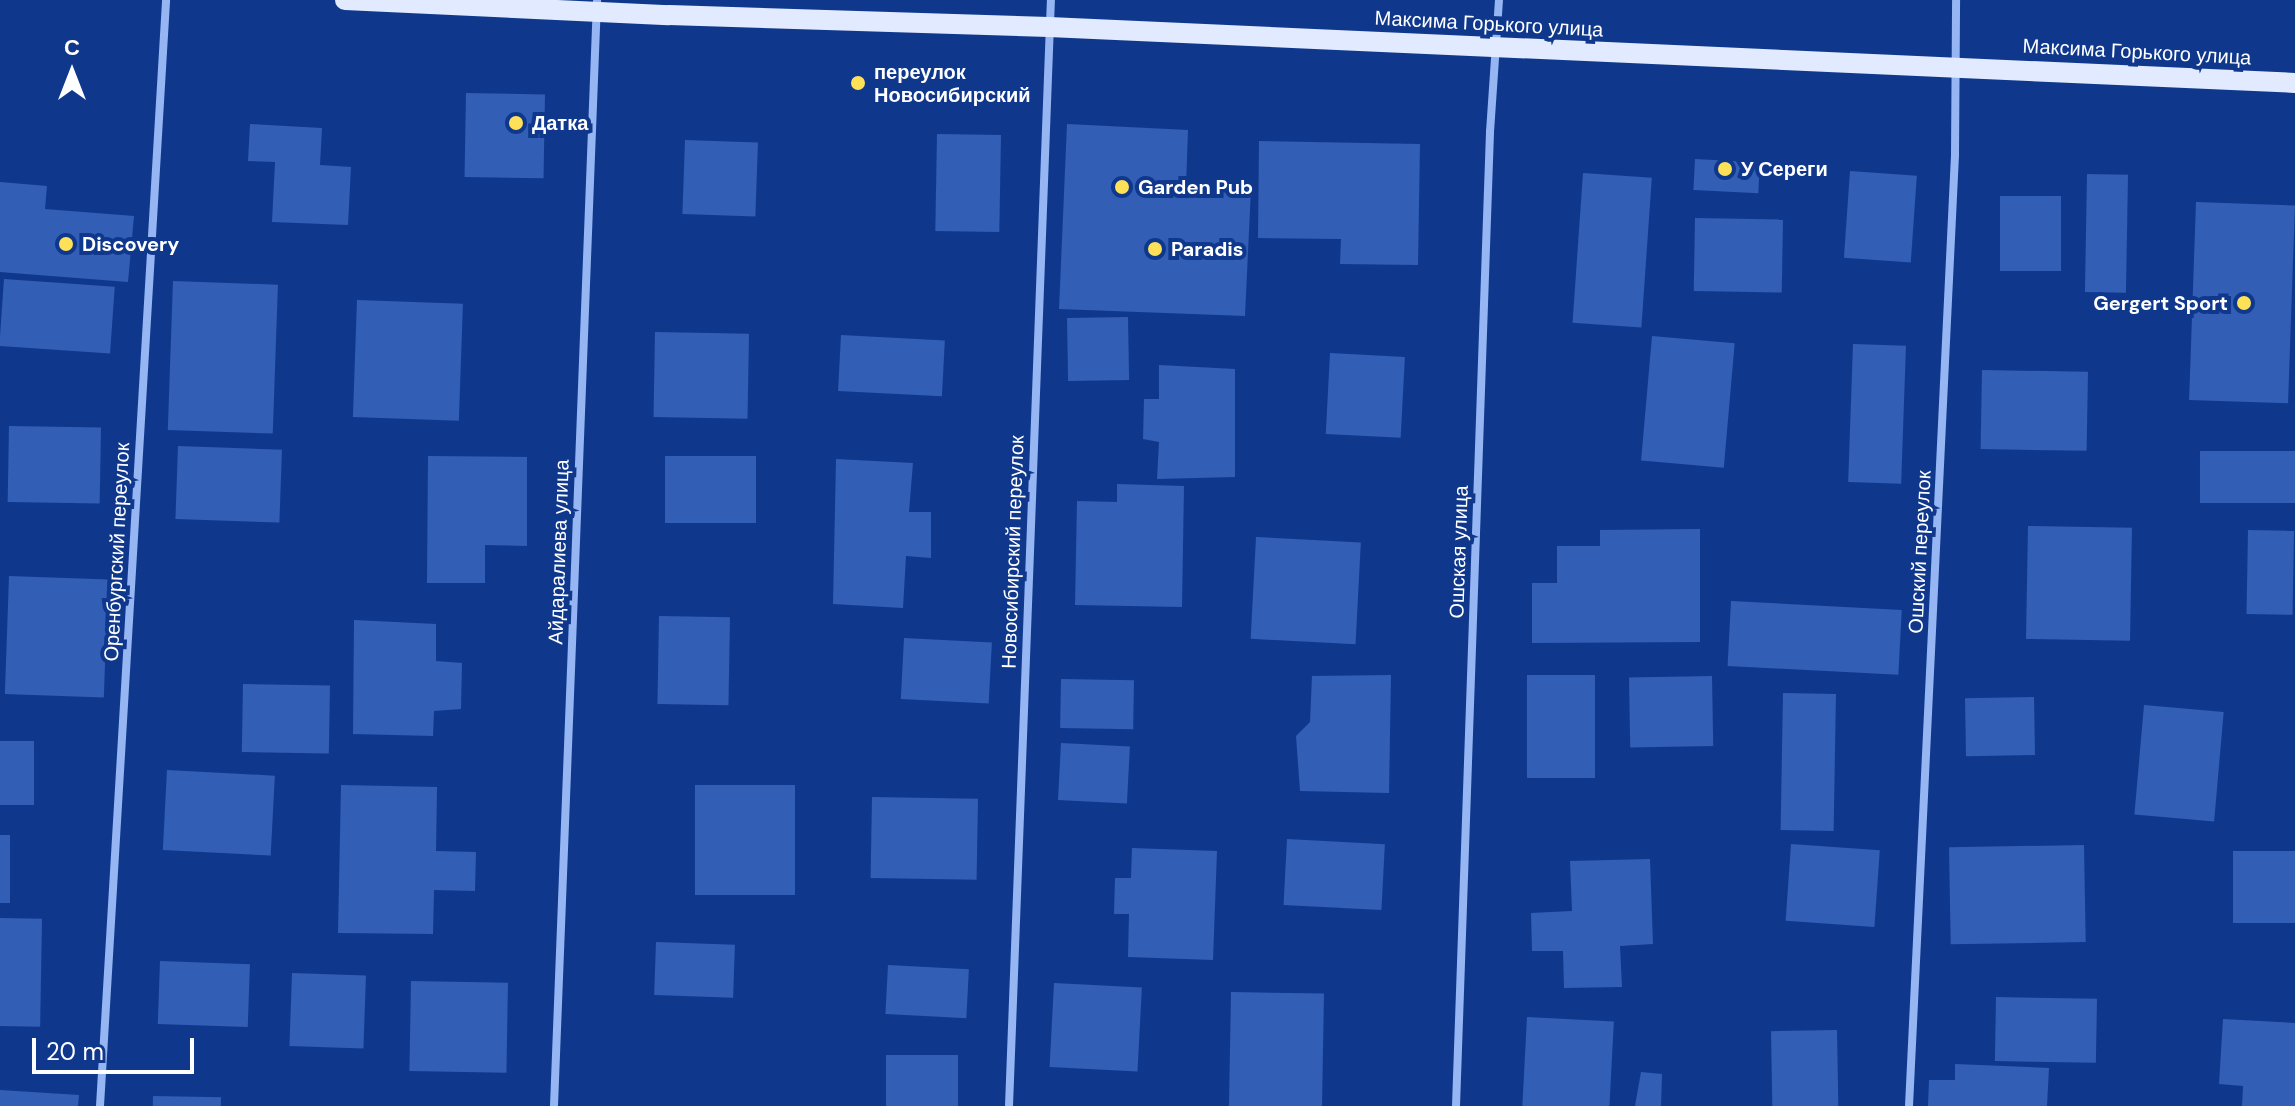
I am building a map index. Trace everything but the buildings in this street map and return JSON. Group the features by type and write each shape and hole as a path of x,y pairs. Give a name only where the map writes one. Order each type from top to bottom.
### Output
{"main road":[{"name":"Максима Горького улица","path":"345,0 596,6 2295,83"}],"street":[{"name":"Оренбургский переулок","path":"100,1106 166,0"},
{"name":"Новосибирский переулок","path":"1009,1106 1051,0"},
{"name":"Ошская улица","path":"1456,1106 1499,0"},
{"name":"Ошский переулок","path":"1909,1106 1955,171 1956,0"},
{"name":"Айдаралиева улица","path":"554,1106 596,6"}],"place":[{"name":"переулок Новосибирский","path":"858,83"},
{"name":"Датка","path":"516,123"},
{"name":"У Сереги","path":"1725,169"},
{"name":"Garden Pub","path":"1122,187"},
{"name":"Discovery","path":"66,244"},
{"name":"Paradis","path":"1155,249"},
{"name":"Gergert Sport","path":"2244,303"}]}
